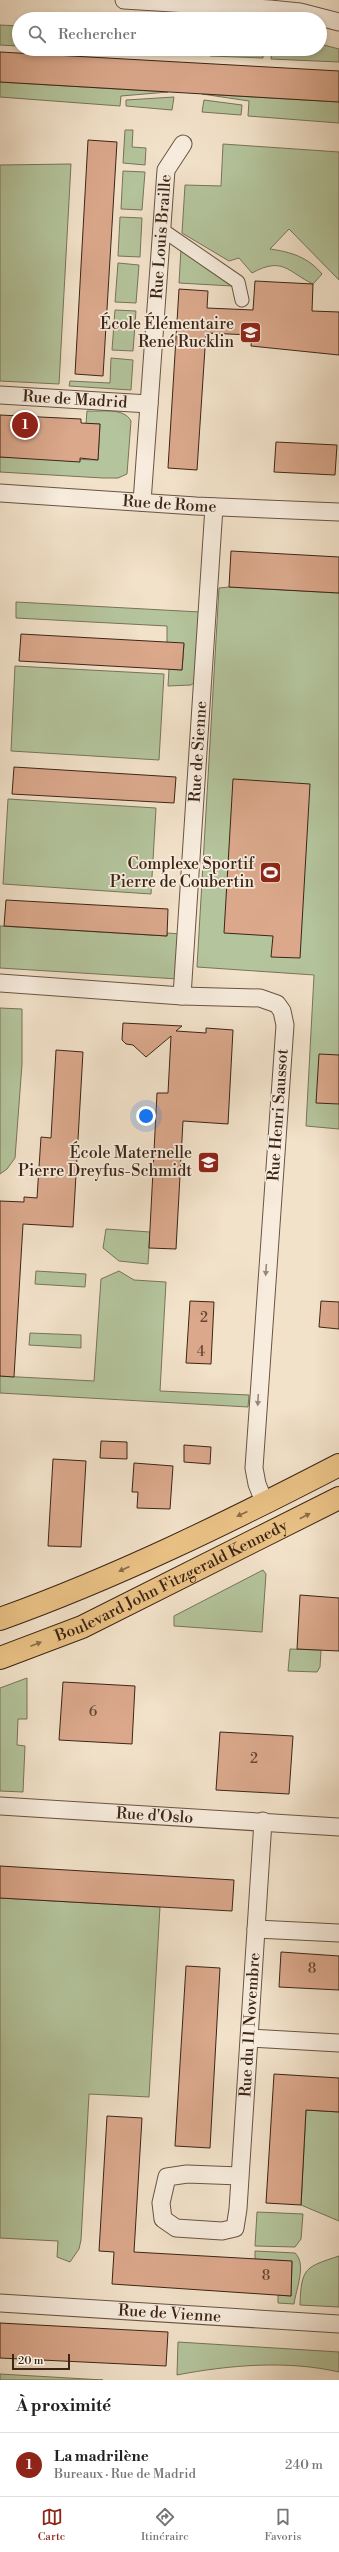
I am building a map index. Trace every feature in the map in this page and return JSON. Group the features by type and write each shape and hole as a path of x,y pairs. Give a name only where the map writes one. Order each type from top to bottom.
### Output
{"main road":[{"name":"Boulevard John Fitzgerald Kennedy","path":"0,1619 72,1593 265,1504 339,1465"},
{"name":"Boulevard John Fitzgerald Kennedy","path":"0,1658 82,1627 339,1498"}],"street":[{"path":"124,0 211,3 300,12"},
{"path":"327,19 339,22"},
{"name":"Rue Louis Braille","path":"142,502 166,170 183,144"},
{"path":"161,229 238,282 242,300"},
{"name":"Rue de Madrid","path":"0,395 149,404"},
{"name":"Rue de Rome","path":"0,493 214,507 339,512"},
{"name":"Rue de Sienne","path":"182,996 214,507"},
{"name":"Rue Henri Saussot","path":"0,983 182,996 260,998 277,1004 282,1011 284,1025 254,1468 257,1484 265,1504"},
{"name":"Rue d'Oslo","path":"0,1806 263,1821 339,1827"},
{"name":"Rue du 11 Novembre","path":"240,2176 186,2174 166,2177 161,2203 163,2219 176,2228 222,2231 235,2228 240,2176 250,2038 263,1821"},
{"path":"256,1929 339,1934"},
{"path":"250,2038 339,2043"},
{"name":"Rue de Vienne","path":"0,2303 339,2324"}],"green space":[{"path":"0,25 12,26 12,46 0,45"},
{"path":"327,46 339,49 339,62 271,59 271,56 327,56"},
{"path":"210,56 263,56 263,58"},
{"path":"0,82 168,92 121,96 120,106 0,97"},
{"path":"202,94 339,102 339,123 248,116 249,101"},
{"path":"174,97 172,110 126,106 126,100"},
{"path":"204,100 242,105 241,115 202,112"},
{"path":"125,130 133,130 132,147 146,148 145,165 123,163"},
{"path":"223,144 339,152 339,280 289,229 270,249 299,256 311,263 322,274 313,284 291,271 278,266 262,268 252,273 239,258 229,261 182,233 185,185 221,186"},
{"path":"71,164 59,384 0,381 0,165"},
{"path":"123,171 145,172 142,210 121,209"},
{"path":"120,217 142,218 140,257 118,256"},
{"path":"181,249 232,286 179,283"},
{"path":"118,263 139,265 136,303 115,302"},
{"path":"115,310 136,311 133,351 112,350"},
{"path":"111,358 133,360 131,390 69,386 70,381 110,383"},
{"path":"87,411 118,412 128,417 131,421 127,474 118,478 103,478 0,472 0,457 98,460 100,424 86,424"},
{"name":"Complexe Sportif Pierre de Coubertin","path":"229,587 339,593 339,1129 306,1126 314,975 197,967 219,588"},
{"path":"16,602 200,612 196,681 191,685 168,686 169,669 182,670 184,644 167,643 167,626 16,618"},
{"path":"15,666 164,674 159,760 11,751"},
{"path":"8,799 156,808 151,894 3,884"},
{"path":"0,926 167,936 167,933 180,934 178,979 0,968"},
{"path":"0,1008 22,1009 22,1064 15,1158 7,1169 0,1174"},
{"path":"106,1229 150,1232 148,1264 119,1261 103,1248"},
{"path":"36,1271 86,1274 85,1287 35,1284"},
{"path":"119,1271 134,1280 166,1282 160,1391 249,1395 248,1407 0,1393 0,1376 94,1381 101,1279"},
{"path":"30,1333 81,1335 81,1348 29,1345"},
{"path":"263,1570 266,1574 262,1632 174,1626 174,1616"},
{"path":"290,1649 321,1650 320,1667 317,1672 288,1671"},
{"path":"27,1678 27,1719 18,1719 17,1745 25,1746 23,1792 0,1791 0,1688"},
{"path":"0,1898 160,1907 149,2097 89,2094 81,2240 79,2249 70,2262 57,2257 58,2241 0,2238"},
{"path":"306,2110 339,2112 339,2221 301,2205"},
{"path":"257,2212 303,2214 301,2239 295,2247 255,2246"},
{"path":"255,2251 295,2253 300,2264 300,2277 294,2304 278,2303 278,2295 291,2296 292,2262 255,2259"},
{"path":"339,2256 339,2307 300,2305 302,2283 308,2270 312,2266"},
{"path":"178,2342 339,2352 339,2372 299,2366 258,2365 237,2366 177,2375"},
{"path":"0,2374 103,2380 0,2380"}],"building":[{"path":"0,52 12,53 12,56 71,56 339,71 339,102 0,82"},
{"path":"88,140 117,142 103,376 75,374"},
{"path":"255,281 313,284 312,311 339,312 339,355 251,346 252,335 206,333 197,470 168,468 179,289 208,291 207,308 253,310"},
{"path":"0,415 81,419 81,423 100,424 98,460 80,458 80,462 0,457"},
{"path":"276,442 337,445 335,475 274,472"},
{"path":"231,551 339,557 339,593 229,587"},
{"path":"21,634 184,643 182,670 19,661"},
{"path":"14,767 176,777 174,803 12,794"},
{"path":"233,779 310,784 300,958 271,957 273,936 224,933"},
{"path":"6,900 168,909 167,936 4,926"},
{"path":"123,1023 182,1026 176,1031 206,1033 206,1028 233,1030 228,1124 183,1121 176,1249 149,1248 157,1093 168,1093 171,1036 146,1057 133,1045 126,1044 122,1040"},
{"path":"56,1050 83,1052 73,1227 23,1224 14,1377 0,1376 0,1201 24,1202 24,1197 37,1198 41,1137 51,1138"},
{"path":"319,1054 339,1055 339,1104 316,1103"},
{"path":"190,1301 214,1302 211,1364 186,1363"},
{"path":"321,1301 339,1302 339,1329 319,1327"},
{"path":"101,1441 127,1442 127,1459 100,1458"},
{"path":"184,1445 211,1447 210,1464 184,1462"},
{"path":"53,1459 86,1461 81,1547 48,1546"},
{"path":"134,1463 173,1466 170,1509 137,1508 138,1492 132,1492"},
{"path":"300,1595 339,1598 339,1651 297,1649"},
{"path":"63,1682 135,1686 132,1744 59,1740"},
{"path":"220,1732 293,1736 289,1794 216,1790"},
{"path":"0,1866 234,1880 232,1911 0,1898"},
{"path":"281,1952 339,1956 339,1990 279,1987"},
{"path":"186,1966 220,1968 210,2148 175,2146"},
{"path":"274,2074 339,2078 339,2112 306,2110 301,2205 266,2203"},
{"path":"107,2116 142,2118 134,2252 292,2261 291,2296 112,2284 114,2252 99,2251"},
{"path":"0,2323 168,2332 166,2366 0,2358"}],"place":[{"name":"École Élémentaire René Rucklin","path":"250,333"},
{"name":"La madrilène","path":"25,425"},
{"name":"Complexe Sportif Pierre de Coubertin","path":"270,873"},
{"name":"École Maternelle Pierre Dreyfus-Schmidt","path":"208,1162"}]}
